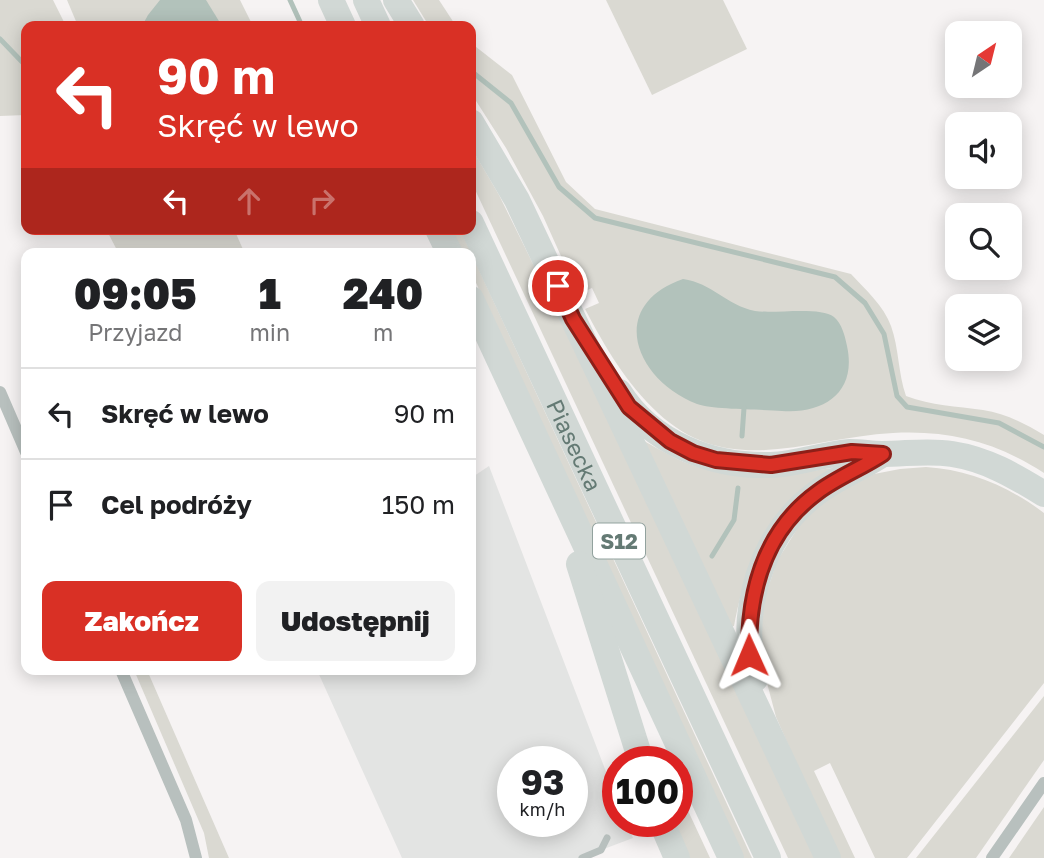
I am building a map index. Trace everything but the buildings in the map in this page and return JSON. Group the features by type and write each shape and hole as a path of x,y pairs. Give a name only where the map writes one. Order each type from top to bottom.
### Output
{"highway":[{"path":"331,0 342,21"},
{"path":"366,0 376,21"},
{"path":"396,0 409,21"},
{"path":"476,130 517,200 828,858"},
{"name":"Piasecka","path":"476,234 768,858"},
{"name":"Piasecka","path":"476,310 731,858"},
{"path":"573,319 629,407 660,434 693,453 725,462 771,465 852,452 883,454 931,451 953,454 993,466 1044,494"},
{"path":"765,722 748,644 748,622 760,570 786,523 802,505 883,454"},
{"path":"551,471 636,746"},
{"path":"668,837 677,858"}],"street":[{"path":"0,392 21,440"},
{"path":"123,675 186,820 196,858"},
{"path":"992,858 1044,783"},
{"path":"582,858 601,850 607,838"}],"shaded area":[{"path":"0,0 53,0 64,21 21,21 21,115 0,116"},
{"path":"67,0 240,0 250,21 76,21"},
{"path":"160,0 206,0 219,21 145,21"},
{"path":"413,0 439,0 453,21 426,21"},
{"path":"606,0 723,0 747,49 652,95"},
{"path":"476,47 512,75 566,182 595,209 851,274 874,298 888,319 894,334 906,396 935,404 991,411 1037,431 1044,435 1044,473 1008,453 953,436 893,433 771,450 742,450 713,445 685,433 646,401 626,377 600,337 585,309 599,303 592,288 578,294 543,216 506,148 476,101"},
{"path":"476,156 499,195 617,434 815,858 788,858 476,192"},
{"path":"109,235 237,235 242,248 116,248"},
{"path":"454,235 463,235 469,248 459,248"},
{"path":"476,263 752,858 743,858 476,283"},
{"path":"683,279 702,285 755,311 808,311 834,317 844,334 849,362 842,388 824,404 798,411 705,406 675,393 658,378 645,361 638,343 637,324 644,307 659,291"},
{"path":"644,441 691,465 731,474 799,473 832,468 791,501 764,535 746,575 734,626 730,627"},
{"path":"489,466 602,761 602,837 633,838 580,858 402,858 319,675 476,675 476,475"},
{"path":"926,467 958,472 988,481 1017,495 1044,513 1044,683 907,858 875,858 830,763 814,771 855,858 838,858 776,717 758,649 764,600 777,561 802,521 823,501 874,474"},
{"path":"136,675 149,675 229,858 209,858 204,833"},
{"path":"1044,696 1044,760 976,858 916,858"},
{"path":"1044,807 1044,858 1009,858"},
{"path":"693,821 710,858 689,858 681,837 693,837"}],"waterway":[{"path":"290,0 300,21"},
{"path":"0,39 21,61"},
{"path":"476,75 511,103 559,187 595,218 835,277 865,303 884,334 897,396 907,407 999,423 1044,447"},
{"path":"742,436 744,408"},
{"path":"712,556 734,520 738,488"}],"route":[{"path":"558,286 573,319 629,407 670,441 693,453 716,460 771,465 852,452 883,454 818,492 786,523 760,570 752,596 748,622 749,655"}]}
